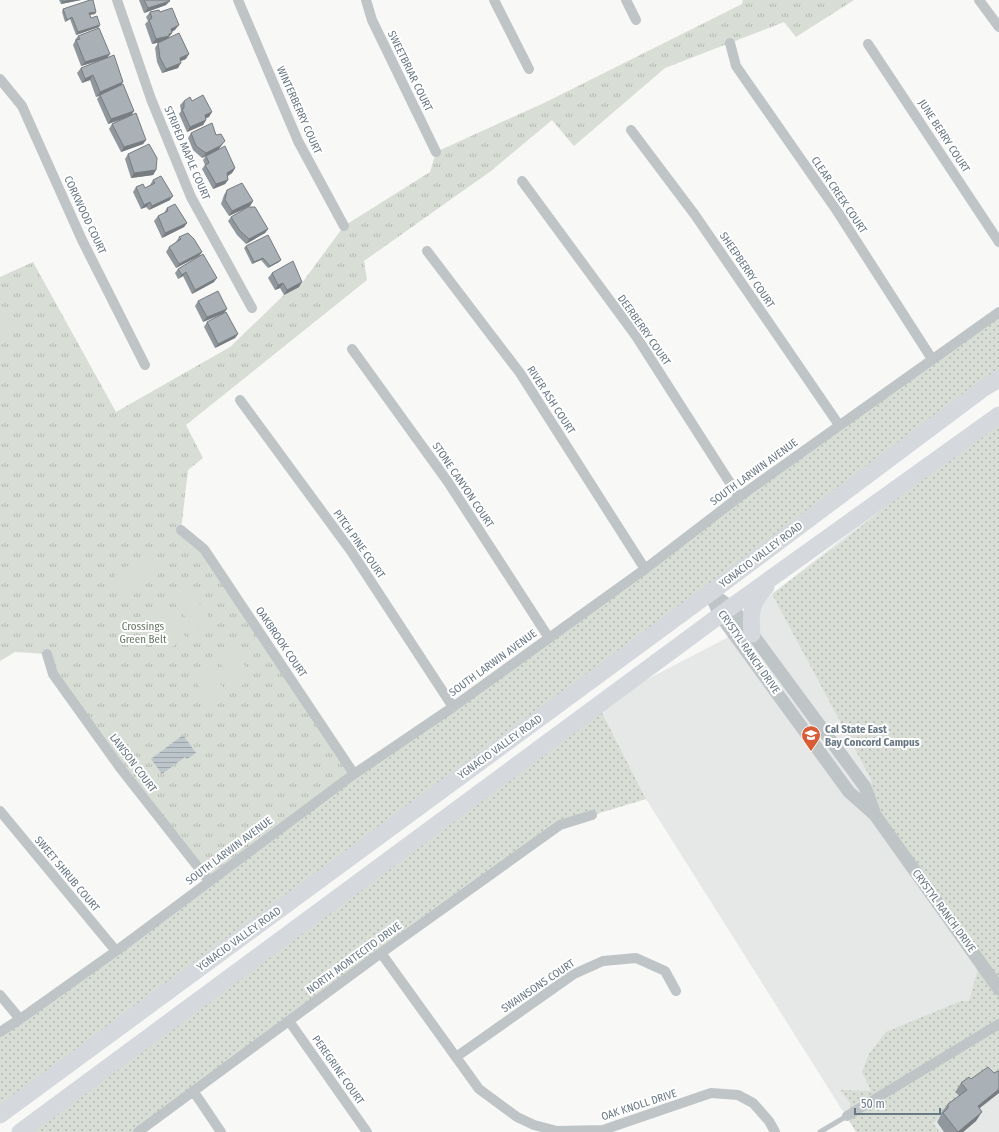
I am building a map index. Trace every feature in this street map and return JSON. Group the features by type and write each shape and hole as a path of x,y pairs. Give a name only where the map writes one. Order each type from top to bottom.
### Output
{"highway":[{"name":"YGNACIO VALLEY ROAD","path":"0,1115 710,593 984,388 999,379"},
{"path":"20,1132 726,610 999,415"},
{"path":"752,634 750,616 756,597 778,573"}],"street":[{"name":"STRIPED MAPLE COURT","path":"117,0 151,99 191,197 252,308"},
{"name":"WINTERBERRY COURT","path":"238,0 298,141 344,226"},
{"name":"SWEETBRIAR COURT","path":"366,0 372,20 436,152"},
{"path":"494,0 529,69"},
{"path":"626,0 636,20"},
{"path":"979,0 999,27"},
{"name":"CLEAR CREEK COURT","path":"730,44 736,66 837,211 932,359"},
{"name":"JUNE BERRY COURT","path":"868,44 999,242"},
{"name":"CORKWOOD COURT","path":"0,79 22,106 82,240 145,365"},
{"name":"SHEEPBERRY COURT","path":"631,130 695,215 839,425"},
{"name":"DEERBERRY COURT","path":"522,181 636,336 739,497"},
{"name":"RIVER ASH COURT","path":"427,251 520,373 645,569"},
{"name":"SOUTH LARWIN AVENUE","path":"0,1032 116,952 354,774 453,707 645,569 739,497 999,312"},
{"name":"STONE CANYON COURT","path":"352,349 448,482 548,638"},
{"name":"PITCH PINE COURT","path":"240,400 351,551 453,707"},
{"name":"OAKBROOK COURT","path":"181,530 204,549 354,774"},
{"name":"CRYSTYL RANCH DRIVE","path":"710,593 752,634 865,787 875,815"},
{"name":"CRYSTYL RANCH DRIVE","path":"726,610 849,792 875,815 999,988"},
{"name":"LAWSON COURT","path":"47,654 53,674 121,769 210,881"},
{"name":"SWEET SHRUB COURT","path":"0,811 116,952"},
{"name":"NORTH MONTECITO DRIVE","path":"138,1132 381,953 560,826 592,815"},
{"name":"OAK KNOLL DRIVE","path":"381,953 479,1089 517,1116 534,1125 557,1131 603,1130 711,1093 738,1095 753,1102 776,1132"},
{"name":"SWAINSONS COURT","path":"456,1057 574,974 603,961 636,958 665,971 676,991"},
{"path":"0,995 20,1019"},
{"name":"PEREGRINE COURT","path":"289,1021 367,1132"},
{"path":"847,1116 999,1024"},
{"path":"194,1092 221,1132"}],"lane":[{"path":"820,1132 847,1116"}],"shaded area":[{"name":"Cal State East Bay Concord Campus","path":"999,415 999,1132 856,1132 646,799 598,705 740,631 767,598"},
{"path":"183,735 196,753 187,759 185,757 162,774 151,759"}],"green space":[{"name":"Crossings Green Belt","path":"743,0 854,0 796,37 784,22 665,68 574,146 552,120 491,171 364,261 367,280 186,425 203,458 188,470 181,530 204,549 354,774 209,881 53,674 47,654 15,652 0,661 0,277 33,262 116,412 230,347 284,295 299,287 344,226 430,172 436,152 546,102 742,4"},
{"path":"0,302 15,329 6,334 0,324"},
{"path":"999,312 999,379 0,1115 0,1032"},
{"path":"999,415 999,1079 990,1068 966,1088 962,1085 954,1091 960,1099 940,1114 941,1116 933,1123 940,1132 856,1132 847,1116 851,1104 840,1090 871,1091 862,1072 869,1054 886,1032 961,1001 969,1001 980,962 875,815 871,779 772,594 843,541"},
{"path":"149,550 164,570 130,596 114,576"},
{"path":"186,586 210,619 195,630 171,597"},
{"path":"162,604 186,637 171,648 146,616"},
{"path":"229,644 253,677 238,688 214,655"},
{"path":"205,663 229,696 214,707 190,674"},
{"path":"598,705 646,799 560,825 138,1132 20,1132"}],"building":[{"path":"93,0 96,12 89,13 91,18 97,16 100,25 78,32 72,17 67,20 63,9"},
{"path":"144,0 169,0 170,1 148,8"},
{"path":"172,8 179,25 171,29 172,33 169,34 169,36 156,39 149,20 152,18 150,12 159,10 160,12"},
{"path":"99,28 110,54 85,62 76,40 80,39 78,36"},
{"path":"179,33 189,54 180,58 181,63 166,69 160,58 158,43"},
{"path":"114,55 123,82 100,92 93,75 85,79 81,68"},
{"path":"123,84 134,111 111,119 100,95"},
{"path":"203,95 212,112 205,115 206,120 190,127 182,109 184,108 184,101 190,97 192,101"},
{"path":"136,113 146,140 124,147 112,124"},
{"path":"212,123 216,135 221,134 225,141 220,146 206,153 196,146 191,133"},
{"path":"149,144 157,158 156,170 134,173 128,154"},
{"path":"225,146 235,168 227,173 228,180 216,184 205,165 209,163 206,156"},
{"path":"161,176 173,196 152,206 150,202 144,205 136,187 143,184 145,188 155,183 153,180"},
{"path":"242,183 253,201 232,211 225,200 227,190"},
{"path":"175,204 187,223 165,233 158,216 168,211 167,208"},
{"path":"248,207 255,207 268,229 249,239 240,231 231,217"},
{"path":"188,233 194,239 202,252 179,264 169,247 181,239 179,237"},
{"path":"268,235 281,260 270,266 263,258 254,262 246,246"},
{"path":"203,254 217,278 195,290 186,272 182,275 178,269"},
{"path":"293,261 302,282 287,290 283,283 278,285 272,273"},
{"path":"218,291 227,309 207,317 198,301"},
{"path":"226,312 238,334 218,344 207,322"},
{"path":"988,1067 994,1073 999,1072 999,1089 978,1106 982,1112 958,1132 943,1113 948,1108 948,1104 967,1090 961,1083 969,1077 971,1079"}],"place":[{"name":"Cal State East Bay Concord Campus","path":"811,752"}]}
